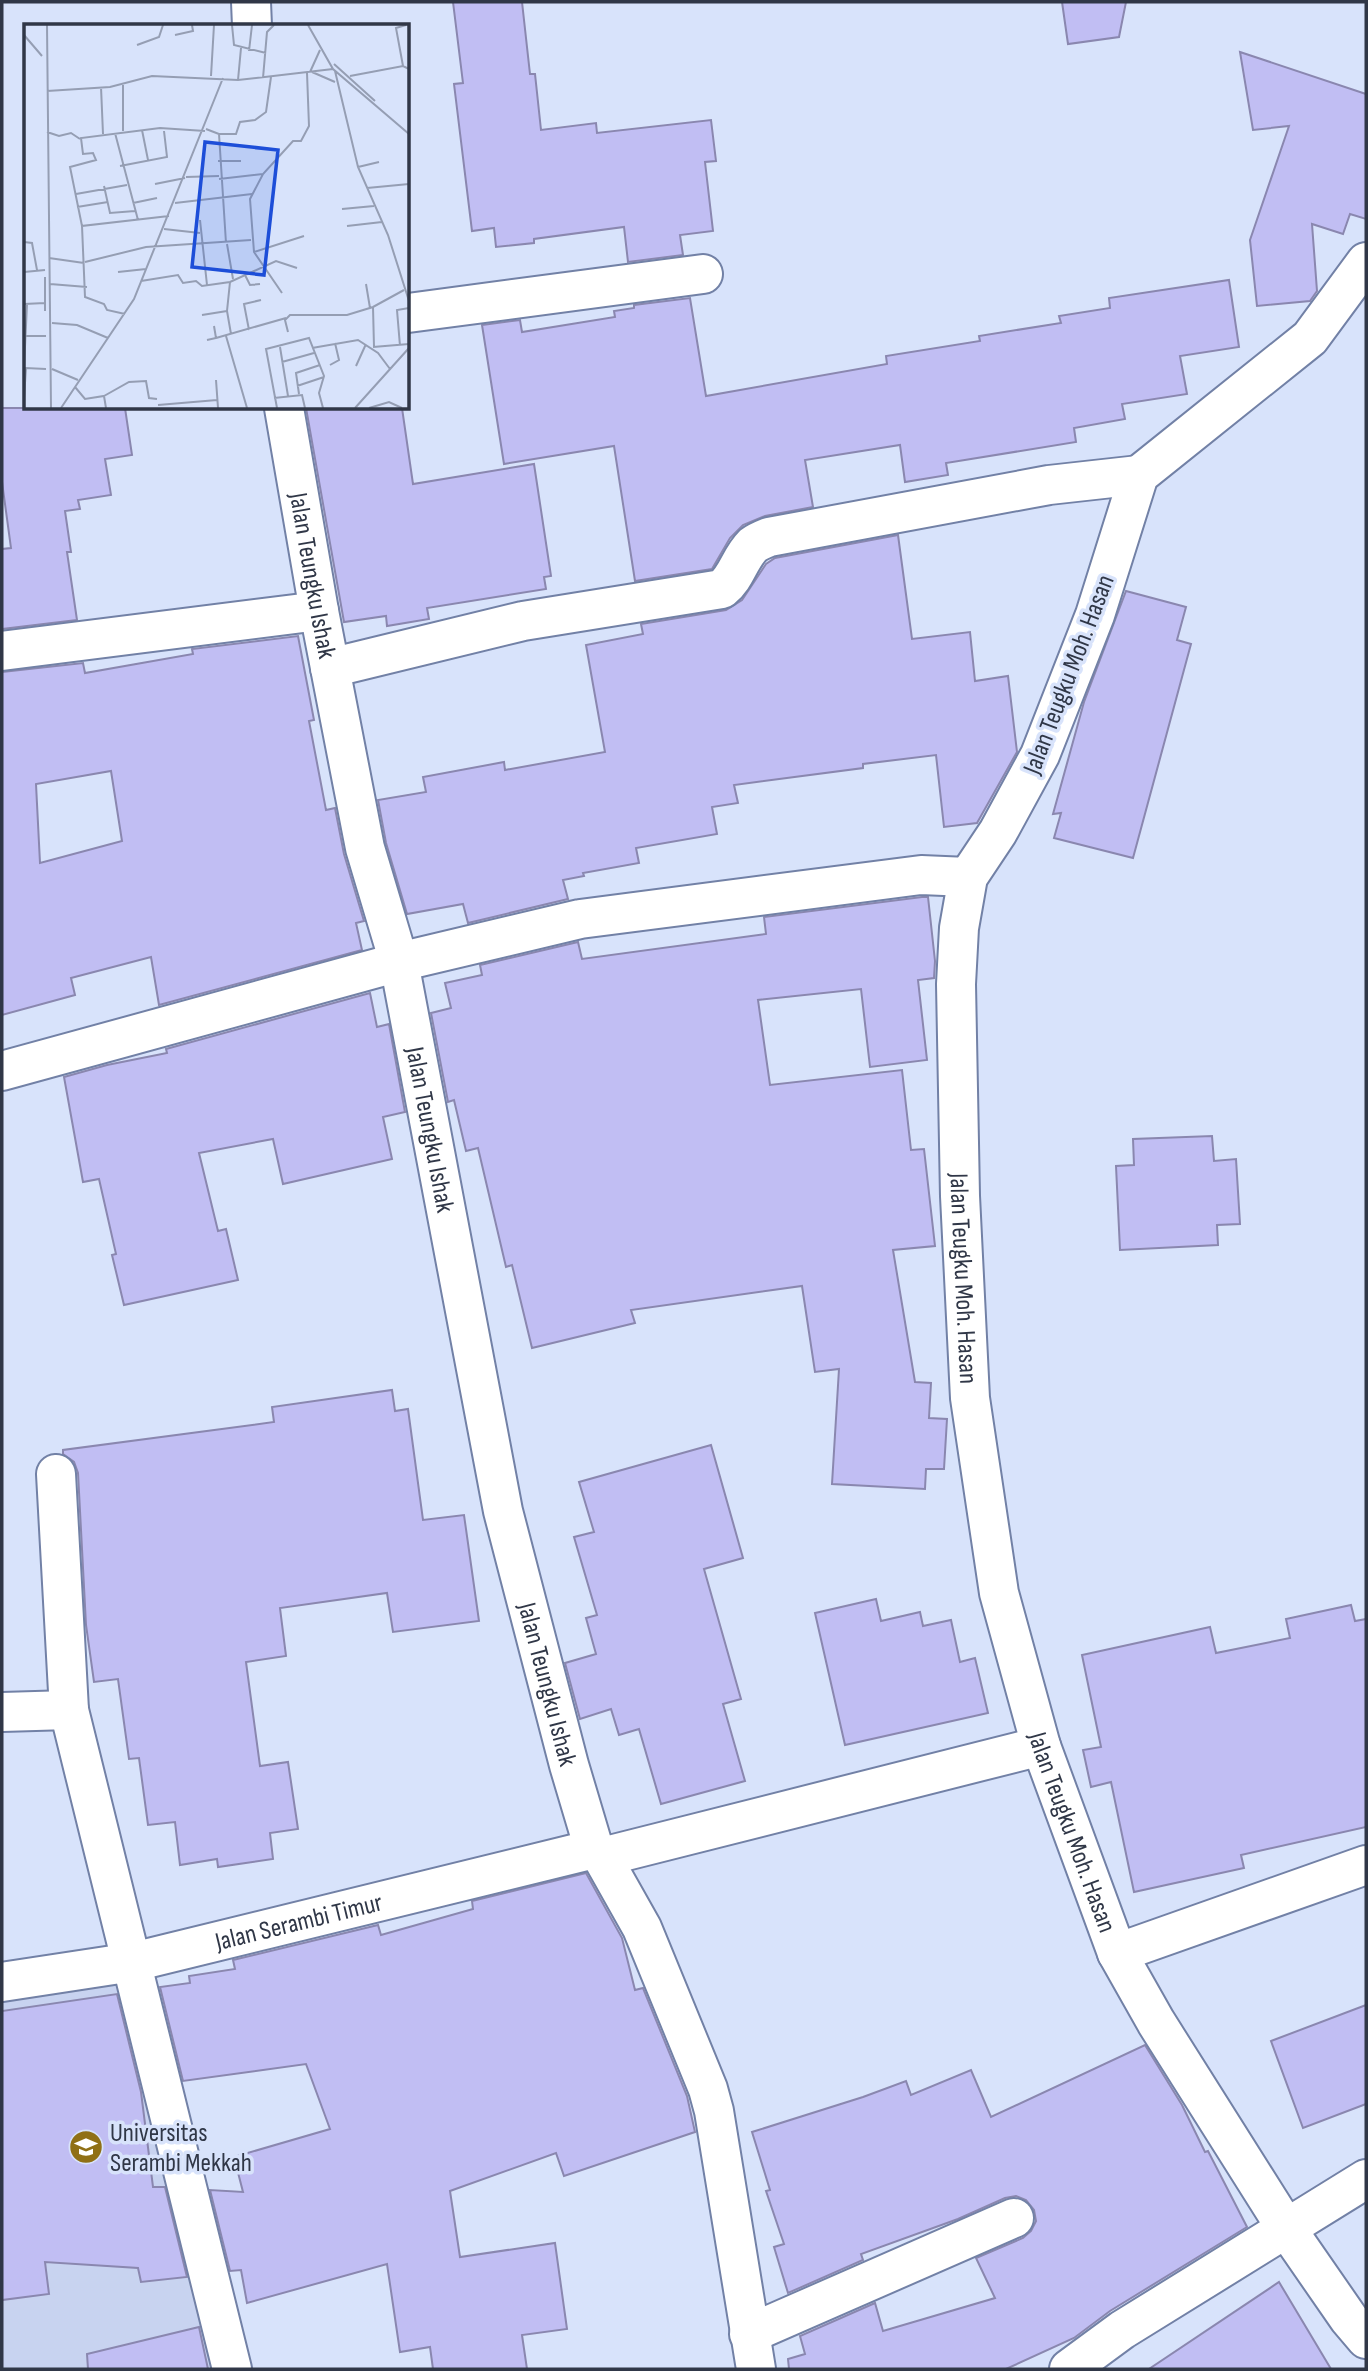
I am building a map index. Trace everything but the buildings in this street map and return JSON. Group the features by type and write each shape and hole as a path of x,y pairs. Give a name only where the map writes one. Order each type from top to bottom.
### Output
{"street":[{"path":"251,2 252,24"},
{"path":"330,668 523,621 722,589 732,581 753,545 769,537 1049,485 1139,475 1310,338 1366,262"},
{"path":"410,313 703,274"},
{"name":"Jalan Teungku Ishak","path":"284,410 319,611 365,848 399,962 503,1511 569,1765 598,1853 642,1928 708,2089 714,2111 753,2352"},
{"name":"Jalan Teugku Moh. Hasan","path":"1139,475 1095,615 1040,755 998,832 968,877 959,929 956,984 960,1196 970,1398 999,1593 1041,1746 1118,1953 1156,2022 1286,2228 1366,2339"},
{"path":"2,651 319,611"},
{"path":"2,1071 399,962 580,919 921,875 968,877"},
{"path":"56,1474 69,1710 232,2369"},
{"path":"2,1712 69,1710"},
{"name":"Jalan Serambi Timur","path":"2,1982 133,1962 1041,1746"},
{"path":"1118,1953 1366,1865"},
{"path":"1069,2369 1122,2330 1366,2179"},
{"path":"753,2352 1014,2218"}],"shaded area":[{"name":"Universitas Serambi Mekkah","path":"129,1975 223,2369 2,2369 2,1993"}],"place":[{"name":"Universitas Serambi Mekkah","path":"86,2147"}]}
